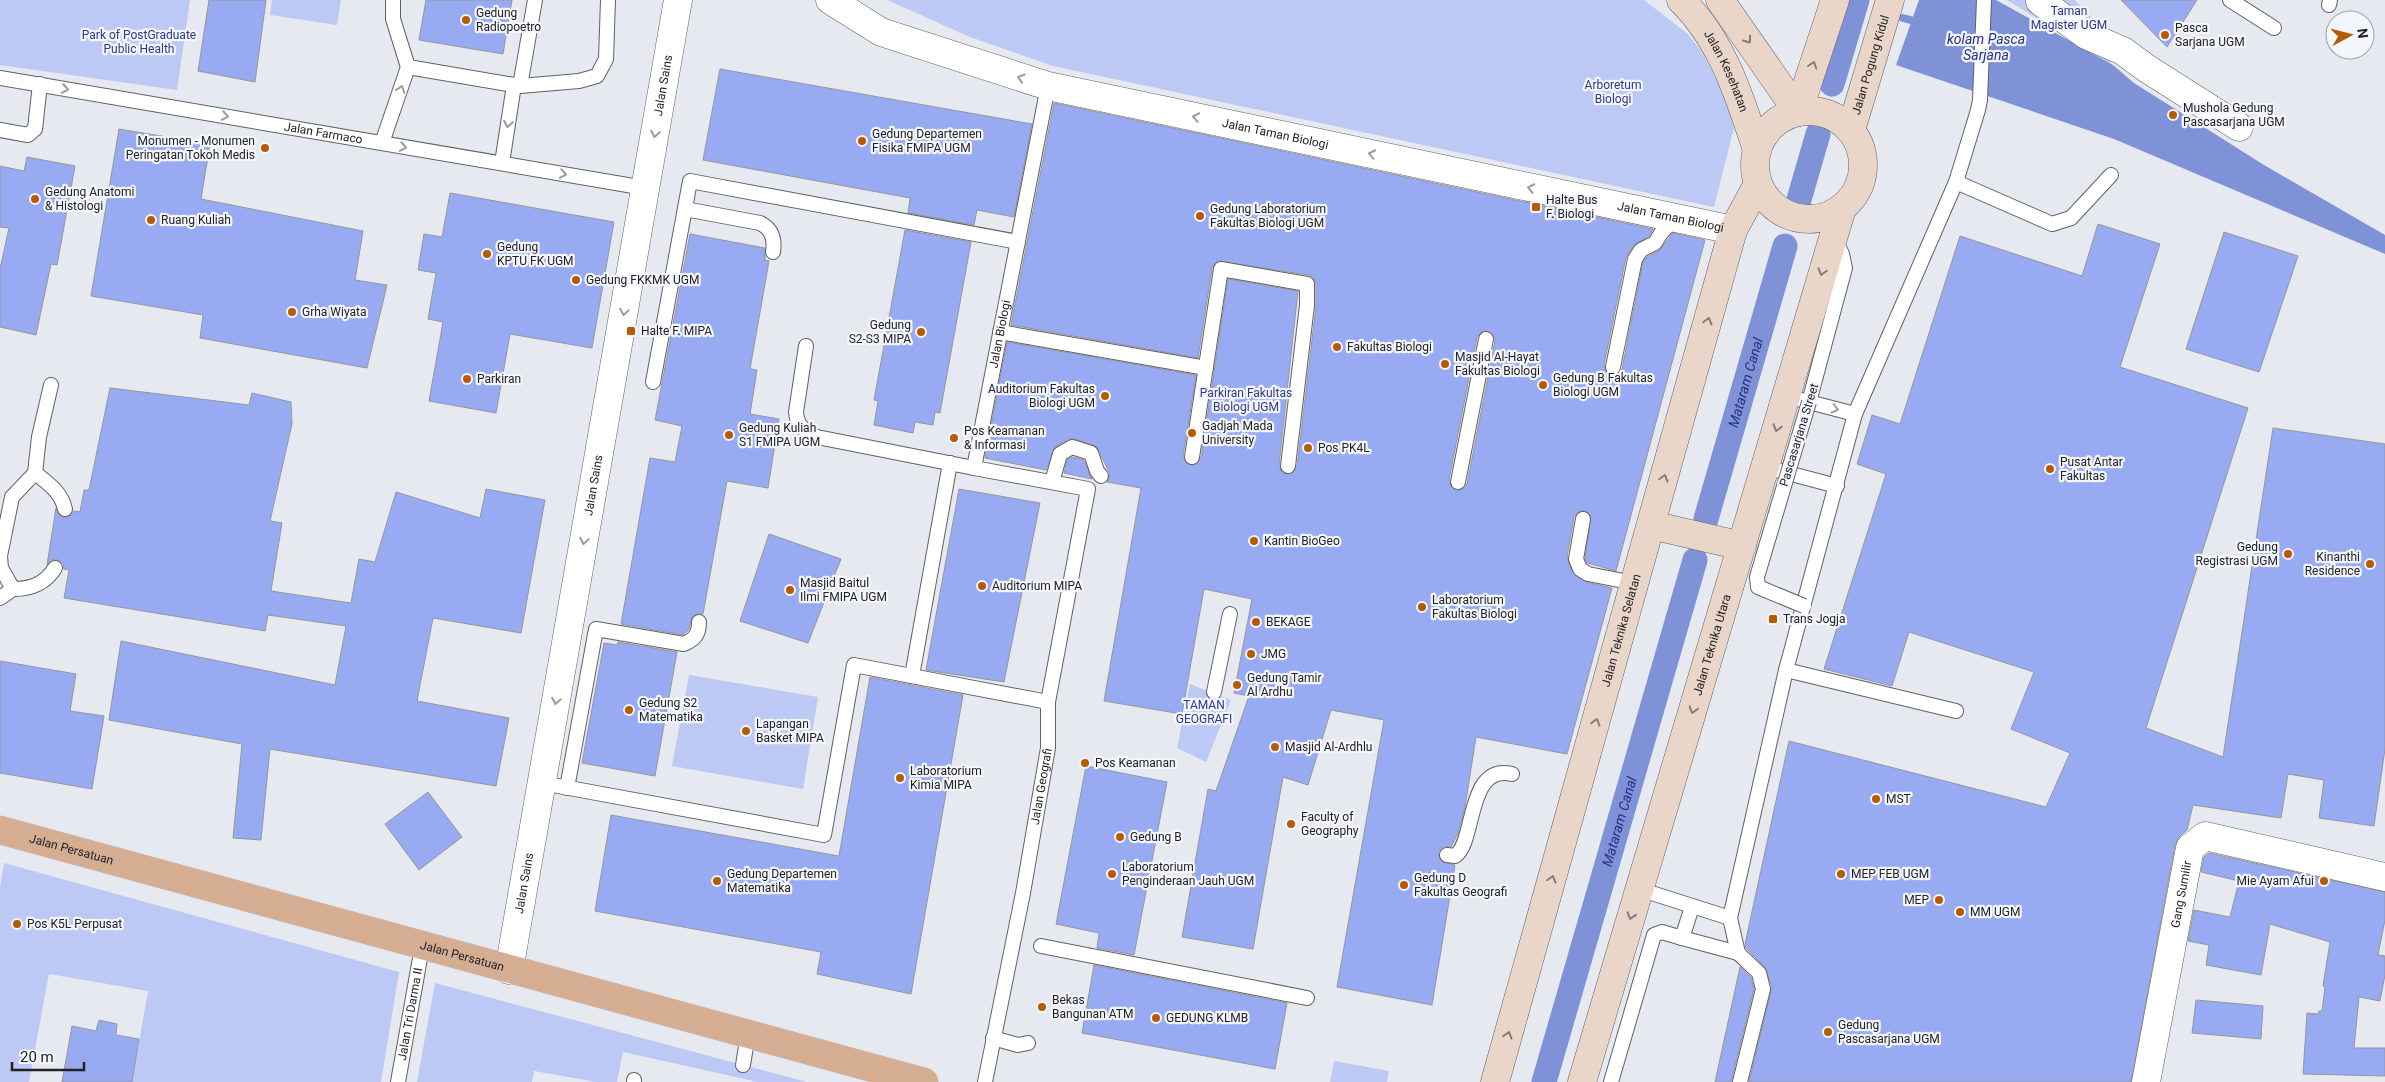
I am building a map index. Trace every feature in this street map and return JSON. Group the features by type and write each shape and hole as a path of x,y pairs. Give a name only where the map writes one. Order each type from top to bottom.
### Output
{"main road":[{"name":"Jalan Kesehatan","path":"1681,0 1692,10 1712,38 1736,89 1757,150"},
{"path":"1720,0 1805,111"},
{"path":"1805,111 1835,0"},
{"name":"Jalan Pogung Kidul","path":"1846,125 1890,0"},
{"path":"1805,111 1827,114 1846,125 1860,145 1864,162 1862,180 1854,196 1842,208 1827,216 1811,220 1794,217 1779,210 1766,198 1758,184 1755,167 1757,150 1763,136 1772,125 1784,116 1805,111"},
{"name":"Jalan Teknika Selatan","path":"1495,1082 1733,230 1758,184"},
{"name":"Jalan Teknika Utara","path":"1582,1082 1639,889 1730,543 1798,399 1833,235 1842,208"},
{"path":"1651,525 1730,543"},
{"name":"Jalan Persatuan","path":"0,830 924,1082"}],"street":[{"name":"Jalan Sains","path":"509,970 554,786 645,188 678,0"},
{"name":"Jalan Taman Biologi","path":"830,0 881,32 1048,86 1733,230"},
{"path":"2040,1 2086,35 2123,51 2146,68 2239,126"},
{"name":"Gang Sumilir","path":"2146,1082 2190,848 2205,836 2385,876"}],"lane":[{"path":"382,143 408,68 393,19 393,0"},
{"path":"502,163 535,0"},
{"path":"408,68 517,85 579,82 597,76 606,59 608,0"},
{"path":"1738,953 1730,918 1786,670 1855,414 1956,182 1980,100 1984,0"},
{"path":"2230,0 2274,28"},
{"name":"Jalan Farmaco","path":"0,78 645,188"},
{"path":"0,130 28,135 35,129 40,84"},
{"name":"Jalan Biologi","path":"974,468 1048,86"},
{"path":"1956,182 2052,224 2071,218 2111,175"},
{"path":"653,382 690,180 1018,242"},
{"path":"685,209 760,222 767,226 774,238 773,252"},
{"path":"1613,367 1635,260 1641,250 1655,243 1660,233 1676,218"},
{"path":"1192,457 1221,269 1307,284 1307,305 1288,466"},
{"path":"1000,332 1206,368"},
{"path":"1458,482 1486,339"},
{"path":"806,346 796,412 797,420 805,431 817,437 1052,482 1056,461 1060,454 1072,447 1091,453 1097,471 1101,476"},
{"path":"13,589 1,568 0,556 12,497 35,473 39,437 51,385"},
{"path":"1798,399 1855,414"},
{"name":"Pascasarjana Street","path":"1798,399 1757,577 1758,587 1804,606"},
{"path":"912,676 950,463"},
{"path":"1765,467 1837,486"},
{"path":"35,473 53,487 62,498 65,509"},
{"name":"Jalan Geografi","path":"985,1082 1023,893 1048,748 1048,702 1088,490 1052,482"},
{"path":"1584,519 1576,559 1580,569 1588,574 1634,583"},
{"path":"0,598 13,589 26,589 38,585 50,575 54,568"},
{"path":"1214,692 1230,614"},
{"path":"699,622 699,631 696,637 684,644 675,644 596,629 554,786 824,835 854,665 1048,702"},
{"path":"1786,670 1956,711"},
{"path":"1447,855 1455,856 1464,845 1472,810 1481,790 1498,774 1504,772 1512,774"},
{"path":"1639,889 1730,918"},
{"path":"1682,938 1692,907"},
{"path":"1611,1082 1654,935 1662,932 1738,953 1759,973 1763,989 1740,1082"},
{"name":"Jalan Tri Darma II","path":"398,1082 422,946"},
{"path":"1041,946 1307,998"},
{"path":"743,1065 748,1034"},
{"path":"993,1038 1018,1045 1028,1043"}],"green space":[{"name":"Park of PostGraduate Public Health","path":"0,0 190,0 177,90 0,65"},
{"path":"272,0 341,0 337,25 270,15"},
{"name":"Arboretum Biologi","path":"887,0 1644,0 1688,34 1702,52 1727,100 1734,128 1714,207 1053,66 970,37"},
{"name":"Taman Magister UGM","path":"2007,0 2075,0 2119,48 2109,63"},
{"name":"Lapangan Basket MIPA","path":"689,675 818,697 803,789 672,766"},
{"name":"TAMAN GEOGRAFI","path":"1190,684 1231,700 1206,762 1177,748"},
{"path":"4,863 399,972 381,1082 132,1082 148,991 49,974 29,1082 0,1082 0,887"},
{"path":"435,983 807,1082 758,1082 623,1052 617,1082 597,1082 534,1071 532,1082 417,1082"},
{"path":"1334,1061 1389,1071 1387,1082 1330,1082"}],"water":[{"name":"kolam Pasca Sarjana","path":"1919,0 1996,0 2113,65 2134,83 2264,165 2385,235 2385,254 2114,139 1896,65"}],"building":[{"path":"209,0 266,0 255,82 198,71"},
{"name":"Gedung Radiopoetro","path":"426,0 512,0 503,54 419,40"},
{"name":"Pasca Sarjana UGM","path":"2121,0 2197,0 2167,47"},
{"name":"Gedung Departemen Fisika FMIPA UGM","path":"720,69 1032,124 1014,217 977,210 974,225 908,213 910,198 703,160"},
{"name":"Fakultas Biologi","path":"1054,103 1653,229 1649,236 1634,245 1626,257 1604,365 1607,373 1612,376 1619,373 1622,369 1643,262 1647,257 1659,251 1673,233 1705,240 1616,571 1587,563 1585,558 1591,516 1584,510 1577,513 1574,517 1567,557 1572,572 1586,582 1612,588 1567,754 1476,737 1465,807 1458,833 1451,847 1443,847 1438,853 1442,862 1455,865 1432,1005 1337,987 1384,720 1331,710 1308,785 1283,777 1253,949 1182,937 1208,789 1216,791 1249,696 1234,693 1252,599 1204,589 1182,714 1104,701 1141,488 1107,482 1110,474 1097,447 1075,439 1068,439 1055,447 1046,470 985,458 1007,342 1196,375 1183,456 1187,464 1195,465 1201,458 1228,279 1298,291 1279,465 1282,473 1291,474 1297,467 1316,306 1316,284 1313,277 1218,261 1212,268 1198,358 1011,325","holes":["1483,331 1491,332 1495,341 1467,484 1464,488 1457,491 1452,488 1449,480 1477,337"]},
{"path":"119,129 210,144 201,199 363,231 355,280 387,285 367,368 200,338 203,315 91,296"},
{"name":"Gedung Anatomi & Histologi","path":"27,157 75,166 57,265 51,264 36,335 0,327 0,269 9,228 0,227 0,166 24,171"},
{"path":"450,193 614,222 592,348 510,334 496,413 429,401 443,322 428,319 436,273 418,270 424,234 442,237"},
{"path":"2098,224 2160,244 2120,367 2248,408 2146,728 2223,757 2273,428 2385,444 2385,749 2374,826 2319,818 2324,780 2288,774 2281,818 2193,805 2187,830 2180,836 2175,845 2131,1082 1749,1082 1772,987 1765,967 1746,948 1745,944 1789,741 2046,807 2070,753 2011,729 2034,672 1909,632 1892,686 1824,669 1886,474 1857,464 1872,415 1900,424 1960,236 2082,276"},
{"name":"Gedung S2-S3 MIPA","path":"905,230 971,242 940,413 935,412 933,425 915,422 913,433 874,425 878,401 874,400"},
{"path":"2224,232 2298,256 2259,372 2186,349"},
{"name":"Gedung Kuliah S1 FMIPA UGM","path":"690,234 765,248 765,260 769,261 750,369 757,370 750,414 779,419 768,488 727,481 703,614 699,613 692,617 689,629 683,635 621,624 650,458 675,462 682,426 655,420"},
{"path":"110,388 249,405 252,393 291,402 292,424 270,521 282,523 271,591 351,603 359,559 375,562 396,492 480,518 486,489 545,500 521,633 433,618 417,701 509,718 496,786 270,749 261,840 233,838 242,744 109,720 121,641 335,685 346,626 268,615 265,631 64,598 69,570 64,569 63,564 56,559 51,560 47,565 56,508 59,515 64,518 71,515 74,511 80,512 84,490 89,490"},
{"path":"1073,457 1084,460 1092,479 1064,473 1067,460"},
{"name":"Auditorium MIPA","path":"959,489 1040,503 1004,682 926,670"},
{"name":"Masjid Baitul Ilmi FMIPA UGM","path":"769,534 841,559 808,643 740,621"},
{"name":"Gedung S2 Matematika","path":"618,642 677,652 655,776 582,763 604,643 617,645"},
{"path":"0,661 76,674 70,711 104,716 92,789 0,773"},
{"path":"870,677 963,695 911,994 817,974 821,952 595,911 611,815 839,856"},
{"path":"1086,766 1167,782 1134,955 1097,948 1099,933 1056,924"},
{"path":"428,792 462,837 419,870 385,824"},
{"path":"2209,853 2385,892 2385,920 2378,955 2385,956 2385,975 2380,1001 2359,997 2354,1048 2385,1048 2385,1076 2303,1074 2307,1013 2318,1014 2319,1011 2322,1011 2325,987 2323,986 2330,942 2270,924 2261,975 2206,965 2209,945 2188,941 2194,910 2230,917 2239,881 2201,872 2204,857"},
{"path":"1094,965 1287,1003 1275,1069 1082,1033"},
{"path":"1740,967 1751,978 1754,989 1731,1082 1715,1082"},
{"path":"2196,1000 2263,1006 2261,1039 2192,1033"},
{"path":"99,1020 117,1024 116,1035 139,1039 132,1082 62,1082 72,1026 96,1031"}],"waterway":[{"name":"Mataram Canal","path":"1832,84 1857,0"},
{"path":"1903,18 1922,23"},
{"name":"Mataram Canal","path":"1798,203 1818,134"},
{"name":"Mataram Canal","path":"1706,519 1785,246"},
{"name":"Mataram Canal","path":"1544,1082 1695,560"}],"place":[{"name":"Gedung Radiopoetro","path":"466,20"},
{"name":"Pasca Sarjana UGM","path":"2165,35"},
{"name":"Mushola Gedung Pascasarjana UGM","path":"2173,115"},
{"name":"Gedung Departemen Fisika FMIPA UGM","path":"862,141"},
{"name":"Monumen - Monumen Peringatan Tokoh Medis","path":"265,148"},
{"name":"Gedung Anatomi & Histologi","path":"35,199"},
{"name":"Halte Bus F. Biologi","path":"1536,207"},
{"name":"Gedung Laboratorium Fakultas Biologi UGM","path":"1200,216"},
{"name":"Ruang Kuliah","path":"151,220"},
{"name":"Gedung KPTU FK UGM","path":"487,254"},
{"name":"Gedung FKKMK UGM","path":"576,280"},
{"name":"Grha Wiyata","path":"292,312"},
{"name":"Halte F. MIPA","path":"631,331"},
{"name":"Gedung S2-S3 MIPA","path":"921,332"},
{"name":"Fakultas Biologi","path":"1337,347"},
{"name":"Masjid Al-Hayat Fakultas Biologi","path":"1445,364"},
{"name":"Parkiran","path":"467,379"},
{"name":"Gedung B Fakultas Biologi UGM","path":"1543,385"},
{"name":"Auditorium Fakultas Biologi UGM","path":"1105,396"},
{"name":"Gadjah Mada University","path":"1192,433"},
{"name":"Gedung Kuliah S1 FMIPA UGM","path":"729,435"},
{"name":"Pos Keamanan & Informasi","path":"954,438"},
{"name":"Pos PK4L","path":"1308,448"},
{"name":"Pusat Antar Fakultas","path":"2050,469"},
{"name":"Kantin BioGeo","path":"1254,541"},
{"name":"Gedung Registrasi UGM","path":"2288,554"},
{"name":"Kinanthi Residence","path":"2370,564"},
{"name":"Auditorium MIPA","path":"982,586"},
{"name":"Masjid Baitul Ilmi FMIPA UGM","path":"790,590"},
{"name":"Laboratorium Fakultas Biologi","path":"1422,607"},
{"name":"Trans Jogja","path":"1773,619"},
{"name":"BEKAGE","path":"1256,622"},
{"name":"JMG","path":"1251,654"},
{"name":"Gedung Tamir Al Ardhu","path":"1237,685"},
{"name":"Gedung S2 Matematika","path":"629,710"},
{"name":"Lapangan Basket MIPA","path":"746,731"},
{"name":"Masjid Al-Ardhlu","path":"1275,747"},
{"name":"Pos Keamanan","path":"1085,763"},
{"name":"Laboratorium Kimia MIPA","path":"900,778"},
{"name":"MST","path":"1876,799"},
{"name":"Faculty of Geography","path":"1291,824"},
{"name":"Gedung B","path":"1120,837"},
{"name":"Laboratorium Penginderaan Jauh UGM","path":"1112,874"},
{"name":"MEP FEB UGM","path":"1841,874"},
{"name":"Gedung Departemen Matematika","path":"717,881"},
{"name":"Mie Ayam Afui","path":"2324,881"},
{"name":"Gedung D Fakultas Geografi","path":"1404,885"},
{"name":"MEP","path":"1939,900"},
{"name":"MM UGM","path":"1960,912"},
{"name":"Pos K5L Perpusat","path":"17,924"},
{"name":"Bekas Bangunan ATM","path":"1042,1007"},
{"name":"GEDUNG KLMB","path":"1156,1018"},
{"name":"Gedung Pascasarjana UGM","path":"1828,1032"}],"park label":[{"name":"Parkiran Fakultas Biologi UGM","path":"1246,400"}]}
